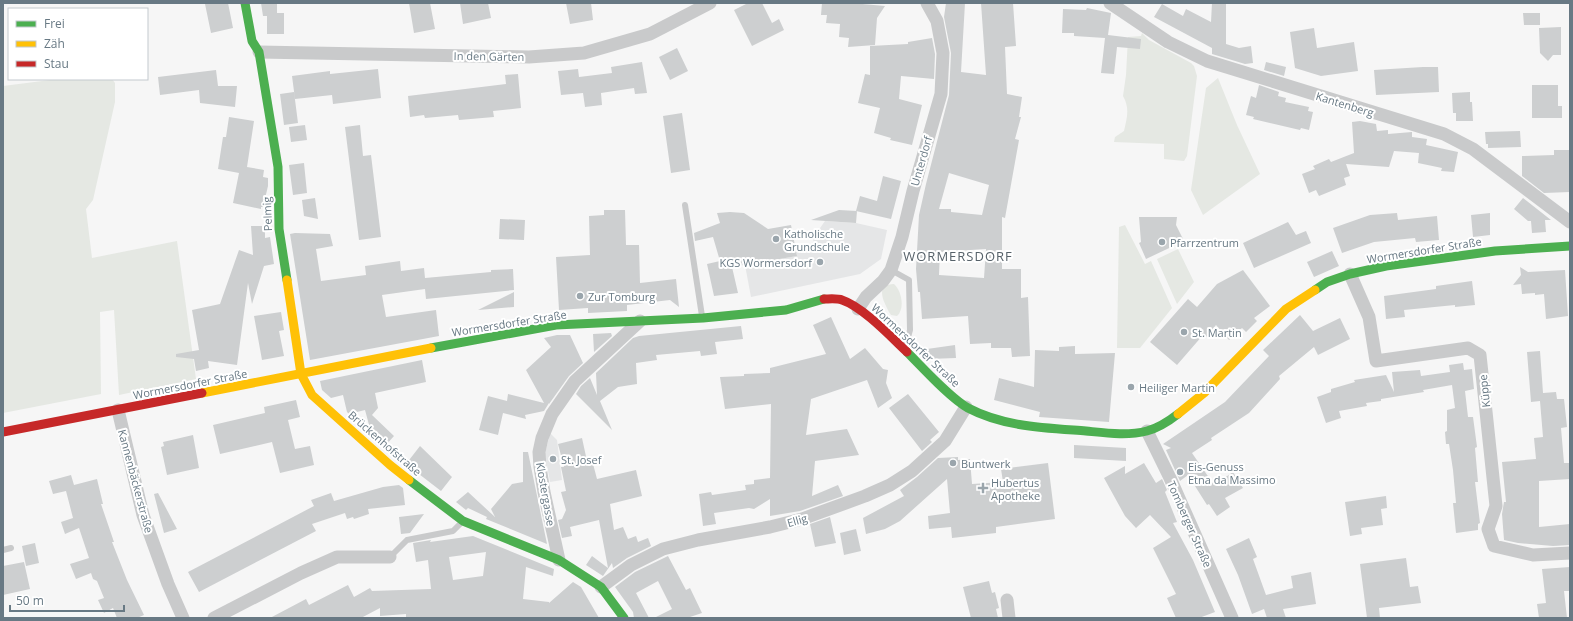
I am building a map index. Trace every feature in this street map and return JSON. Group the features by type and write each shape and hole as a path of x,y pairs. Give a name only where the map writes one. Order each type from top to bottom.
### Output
{"main road":[{"name":"Pelmig","path":"245,3 252,41 259,52 278,167 279,229 301,374"},
{"name":"Wormersdorfer Straße","path":"3,432 435,347 556,325 703,318 786,310 824,299 842,300 858,309 876,322 931,377 966,407 992,419 1032,427 1123,434 1147,431 1169,420 1204,393 1286,309 1327,282 1350,274 1386,266 1495,251 1570,246"},
{"name":"Brückenhofstraße","path":"301,374 312,395 390,465 463,521 559,560 601,587 624,618"}],"street":[{"name":"In den Gärten","path":"259,52 530,57 584,53 650,34 710,3"},
{"name":"Unterdorf","path":"858,309 866,297 883,282 891,270 902,237 912,191 940,94 943,53 937,21 927,3"},
{"name":"Kantenberg","path":"1110,3 1168,42 1207,61 1241,73 1444,134 1473,149 1570,222"},
{"name":"Küppe","path":"1350,274 1369,317 1376,360 1468,348 1480,355 1496,506 1488,529 1494,546 1533,555 1570,553"},
{"name":"Klostergasse","path":"559,560 540,467 539,452 542,438 552,414 575,381 640,321"},
{"name":"Ellig","path":"601,587 631,565 663,549 698,540 770,527 802,519 865,496 890,485 912,472 945,441 966,407"},
{"name":"Kannenbäckerstraße","path":"118,410 143,515 168,584 183,618"},
{"name":"Tomberger Straße","path":"1147,431 1170,478 1232,618"},
{"path":"214,618 301,573 337,558 390,557"},
{"path":"1007,600 1009,618"}],"lane":[{"path":"685,205 703,318"},
{"path":"891,270 909,280 910,330 907,341"},
{"path":"390,557 407,540 453,531 463,521"},
{"path":"3,550 11,548"}],"shaded area":[{"path":"1142,33 1149,40 1194,66 1197,76 1187,156 1184,161 1164,159 1164,144 1114,142 1115,137 1124,131 1127,117 1127,105 1123,96 1126,75 1128,37 1141,36"},
{"path":"1218,78 1237,125 1260,174 1203,215 1191,190 1206,88"},
{"path":"50,80 113,80 115,83 115,102 93,200 86,209 92,258 177,241 196,379 119,395 114,310 100,312 101,394 3,413 3,86"},
{"name":"KGS Wormersdorf","path":"825,221 856,223 887,230 881,259 860,274 751,297 745,265 797,256 796,250 814,247 813,238"},
{"path":"1125,225 1145,264 1151,261 1172,308 1140,348 1117,348 1119,227"},
{"path":"1178,249 1194,282 1177,304 1157,259"},
{"path":"894,284 901,295 902,300 901,309 897,316 891,315 882,295 884,287"},
{"name":"St. Josef","path":"550,433 557,440 562,480 550,482 545,454"}],"building":[{"path":"228,3 233,28 211,33 205,4"},
{"path":"261,3 277,3 277,13 284,13 284,34 267,34 267,16 263,16"},
{"path":"409,3 430,3 435,29 414,33"},
{"path":"460,3 488,3 491,18 463,24"},
{"path":"566,3 591,3 593,20 570,24"},
{"path":"748,3 762,3 772,23 779,19 784,30 752,46 734,10"},
{"path":"822,3 851,3 885,6 877,18 875,45 848,47 849,38 839,37 840,24 826,23 827,15 821,15"},
{"path":"946,3 965,3 961,72 986,75 981,3 1013,3 1016,46 1005,47 1007,94 1022,97 1019,117 1021,117 1015,139 1019,140 1005,218 1002,217 1002,269 1021,269 1021,298 1028,297 1030,356 1012,357 1011,348 991,348 991,343 970,344 968,316 922,319 920,292 918,292 916,269 919,215 949,95 951,53 944,17","holes":["949,173 989,185 982,215 951,212 951,209 939,209","986,249 984,278 939,275 940,252"]},
{"path":"1212,3 1226,3 1226,44 1239,48 1251,46 1253,63 1245,64 1212,54 1212,48 1154,17 1162,4 1183,16 1186,9 1211,22"},
{"path":"1087,8 1111,13 1108,35 1141,39 1140,49 1117,47 1114,74 1101,73 1105,38 1074,36 1074,33 1062,33 1063,9 1086,10"},
{"path":"1523,13 1540,13 1540,25 1524,25"},
{"path":"1561,27 1561,55 1553,55 1548,61 1540,53 1539,28"},
{"path":"1314,28 1317,48 1354,42 1358,71 1321,76 1295,68 1290,32"},
{"path":"932,38 935,54 934,79 901,76 899,99 922,105 912,145 890,140 891,138 874,133 880,108 858,103 865,74 870,75 870,46 908,44 908,42"},
{"path":"677,48 688,71 670,80 659,57"},
{"path":"642,62 647,93 635,94 634,88 601,93 602,105 585,107 583,93 561,95 558,71 578,69 579,77 612,73 611,67"},
{"path":"1266,62 1286,67 1284,76 1264,70"},
{"path":"1438,67 1439,92 1376,95 1374,70"},
{"path":"378,69 381,98 333,104 332,95 295,99 292,76 330,71 330,74"},
{"path":"216,70 218,86 237,86 235,107 200,103 199,90 160,95 158,77"},
{"path":"518,74 521,108 493,111 494,117 459,120 458,115 425,118 424,115 410,117 408,96 506,84 505,75"},
{"path":"1259,85 1279,92 1278,96 1286,98 1285,102 1309,107 1308,111 1313,112 1309,130 1301,128 1300,130 1253,119 1254,117 1246,115 1251,96 1256,98"},
{"path":"1532,85 1558,85 1558,106 1562,106 1562,118 1532,118"},
{"path":"294,92 298,123 284,125 280,94"},
{"path":"1470,92 1473,121 1456,121 1456,113 1453,113 1452,93"},
{"path":"682,113 690,170 671,173 663,116"},
{"path":"229,117 254,121 247,167 264,170 263,177 268,178 268,186 263,207 261,207 261,209 233,203 239,173 218,169 223,137 226,137"},
{"path":"1360,121 1376,124 1377,131 1388,130 1388,134 1412,132 1412,137 1427,139 1426,145 1458,152 1454,172 1441,171 1442,168 1418,163 1419,153 1394,151 1389,167 1346,164 1350,176 1344,178 1346,185 1319,196 1316,190 1309,193 1302,174 1315,169 1313,166 1329,159 1331,162 1354,153 1352,122"},
{"path":"305,125 307,140 291,142 289,127"},
{"path":"360,125 363,156 371,155 381,237 359,240 345,127"},
{"path":"1520,131 1521,147 1488,148 1488,144 1486,144 1485,132"},
{"path":"1554,150 1570,150 1570,192 1544,193 1522,176 1522,156 1554,155"},
{"path":"304,163 307,193 293,195 289,165"},
{"path":"883,176 901,181 891,219 856,211 860,196 877,201"},
{"path":"315,198 318,219 304,216 302,200"},
{"path":"1523,198 1551,220 1545,220 1546,232 1532,233 1531,221 1528,221 1514,209"},
{"path":"604,210 625,210 626,245 639,245 640,283 676,279 679,307 670,300 627,305 627,311 588,313 588,308 559,310 556,257 590,255 589,216 604,215"},
{"path":"839,210 857,211 856,223 811,220"},
{"name":"Katholische Grundschule","path":"717,213 744,213 768,229 791,225 797,256 732,267 738,293 714,296 707,264 720,261 713,237 695,241 694,233 720,223"},
{"path":"1397,213 1398,220 1437,216 1439,240 1416,242 1415,238 1374,242 1342,253 1333,228 1370,215"},
{"path":"1490,213 1490,235 1473,237 1471,215"},
{"path":"1139,217 1177,217 1176,225 1184,241 1146,259 1139,243 1141,242"},
{"path":"500,219 525,220 524,240 499,239"},
{"path":"1288,222 1296,235 1306,231 1311,243 1254,268 1243,243"},
{"path":"251,226 262,226 263,232 265,232 265,238 270,237 274,264 264,266 252,304 248,283 237,365 208,361 209,368 196,371 194,359 176,357 176,354 199,350 192,310 220,304 239,250 253,255"},
{"path":"290,234 330,234 333,246 316,249 321,281 366,275 365,266 400,261 401,271 424,268 425,278 491,272 491,270 513,269 514,290 426,299 425,289 382,295 386,317 436,310 439,336 310,360"},
{"path":"1332,251 1339,266 1314,277 1307,262"},
{"path":"1520,267 1528,272 1565,270 1568,316 1546,319 1544,294 1522,294 1521,284 1513,285 1521,275"},
{"path":"1243,270 1270,306 1254,318 1257,321 1246,332 1242,328 1229,340 1216,325 1206,337 1203,335 1177,365 1150,342 1188,299 1197,307 1217,284"},
{"path":"1472,281 1475,305 1455,307 1455,305 1404,310 1405,317 1386,319 1384,296 1436,289 1436,286"},
{"path":"514,292 514,307 478,310"},
{"path":"281,312 284,330 279,331 284,356 262,360 254,316"},
{"path":"1300,315 1313,331 1340,318 1350,339 1318,355 1314,347 1279,376 1280,379 1249,413 1211,438 1212,440 1192,453 1214,485 1233,472 1243,488 1225,498 1230,507 1217,516 1209,504 1207,505 1188,475 1180,481 1166,450 1171,448 1163,444 1225,402 1269,356 1263,350"},
{"path":"831,317 850,359 865,348 883,369 888,370 886,383 892,398 878,408 867,380 811,399 806,435 847,429 859,455 815,461 812,496 838,485 843,496 800,511 770,516 770,499 754,509 749,508 714,513 716,524 703,526 699,494 711,492 712,495 746,490 745,485 754,484 754,480 770,478 771,404 725,409 720,377 770,373 770,368 826,354 813,325"},
{"path":"741,326 743,339 715,342 717,354 701,356 700,351 656,355 657,360 636,363 637,384 618,387 600,401 612,430 576,394 581,386 590,378 597,395 596,373 633,338 639,336"},
{"path":"611,333 612,336 594,352 593,334"},
{"path":"557,335 570,335 583,363 569,376 544,411 525,415 526,419 503,413 498,435 479,430 488,396 507,401 508,394 544,403 526,370 551,347 544,338"},
{"path":"955,345 956,358 929,359 920,350"},
{"path":"1075,346 1075,354 1115,353 1109,422 1039,417 1040,412 994,400 999,378 1034,387 1035,350 1059,351 1059,347"},
{"path":"1540,351 1543,393 1556,392 1557,399 1564,399 1567,427 1561,428 1564,463 1570,463 1570,479 1539,481 1539,527 1570,524 1570,545 1553,546 1518,543 1504,540 1502,514 1504,502 1506,502 1502,462 1536,459 1534,438 1543,437 1540,401 1531,402 1527,352"},
{"path":"422,360 426,382 375,393 378,408 372,415 394,436 385,446 370,433 365,410 349,414 347,412 343,395 331,398 322,390 320,381"},
{"path":"1463,363 1464,370 1472,369 1474,389 1465,391 1468,417 1473,417 1477,447 1475,448 1478,482 1475,482 1480,523 1478,524 1478,530 1456,533 1453,503 1456,503 1453,470 1449,444 1446,444 1445,432 1447,431 1447,410 1455,408 1452,385 1423,390 1424,392 1381,399 1381,401 1366,403 1367,406 1339,411 1341,418 1326,423 1317,397 1331,392 1331,389 1355,382 1354,380 1386,375 1394,392 1392,372 1420,370 1421,376 1450,372 1449,365"},
{"path":"908,394 939,432 930,440 932,442 922,451 889,408"},
{"path":"296,400 300,417 288,420 295,449 310,446 314,465 280,473 272,442 220,454 213,425 265,413 264,407"},
{"path":"193,435 199,468 167,475 161,447 164,446 163,442"},
{"path":"582,438 587,461 592,460 597,479 636,470 642,496 610,504 614,530 623,527 628,539 636,536 638,542 648,538 651,546 627,558 613,568 612,563 603,576 586,565 592,556 608,568 599,520 570,527 572,536 562,538 558,520 562,519 566,510 561,492 566,491 561,467 564,467 558,444"},
{"path":"1074,445 1126,448 1126,461 1074,458"},
{"path":"420,446 452,477 441,491 406,464"},
{"path":"523,452 528,452 547,544 486,519 487,517 468,508 466,510 456,502 468,492 495,517 491,509 512,484 523,482"},
{"path":"958,457 958,460 970,459 972,484 1003,482 1001,469 1048,463 1055,519 996,527 996,533 952,538 951,527 929,529 928,516 950,513 947,479 900,521 885,529 866,534 863,518 904,496 900,490 938,458"},
{"path":"1144,463 1156,483 1162,479 1163,481 1167,490 1165,492 1177,522 1173,523 1193,560 1215,612 1199,618 1176,618 1167,598 1176,594 1153,548 1171,537 1150,515 1136,528 1125,516 1104,478 1125,466 1125,474"},
{"path":"71,475 74,485 97,479 103,504 101,504 114,542 112,542 127,580 144,615 137,618 117,618 113,608 104,613 98,600 104,598 97,581 93,579 91,573 76,579 70,564 89,558 79,528 65,534 61,522 73,518 66,491 53,494 49,481"},
{"path":"399,485 403,488 405,505 368,509 369,514 354,519 353,517 347,519 345,513 312,524 316,531 199,592 188,572 314,506 311,500 331,493 334,501 383,487"},
{"path":"158,493 177,529 164,533 154,494"},
{"path":"1386,496 1387,508 1381,509 1383,525 1361,528 1362,534 1350,536 1345,502"},
{"path":"424,514 410,533 401,534 399,517"},
{"path":"830,517 836,543 815,547 810,524"},
{"path":"856,529 861,551 844,555 840,533"},
{"path":"473,536 554,569 553,576 526,567 523,599 549,603 573,582 581,587 599,618 406,618 406,614 380,616 380,608 361,618 270,618 306,599 309,605 348,585 354,597 370,588 372,591 431,589 428,560 416,562 413,543 431,540 430,542","holes":["486,552 483,576 453,580 449,557"]},
{"path":"1249,538 1257,557 1253,559 1266,595 1293,588 1291,576 1311,572 1316,604 1283,609 1286,618 1267,618 1264,609 1252,614 1238,575 1226,549"},
{"path":"35,543 39,563 26,566 22,546"},
{"path":"668,556 686,590 690,588 702,613 687,618 654,618 672,609 658,581 636,593 649,618 634,618 633,612 615,587 635,572"},
{"path":"1406,558 1410,587 1418,586 1421,603 1379,608 1380,618 1367,618 1360,564"},
{"path":"24,562 30,589 3,595 3,566"},
{"path":"1570,567 1570,591 1564,591 1567,618 1539,618 1537,604 1546,603 1542,569"},
{"path":"989,581 992,593 995,592 999,608 996,609 998,618 971,618 963,587"}],"traffic: fast":[{"path":"245,3 252,41 259,52 278,167 279,229 287,280"},
{"path":"1315,290 1327,282 1350,274 1386,266 1495,251 1570,246"},
{"path":"431,348 556,325 703,318 786,310 824,299"},
{"path":"907,352 953,397 968,408 1011,423 1056,429 1124,434 1147,431 1167,422 1178,414"},
{"path":"409,480 463,521 559,560 601,587 624,618"}],"traffic: slow":[{"path":"287,280 301,374 312,395 390,465 409,480"},
{"path":"1178,414 1204,393 1286,309 1315,290"},
{"path":"202,393 431,348"}],"traffic: jam":[{"path":"824,299 840,299 859,309 907,352"},
{"path":"3,432 202,393"}],"place":[{"name":"Katholische Grundschule","path":"776,239"},
{"name":"Pfarrzentrum","path":"1162,242"},
{"name":"KGS Wormersdorf","path":"820,262"},
{"name":"Zur Tomburg","path":"580,296"},
{"name":"St. Martin","path":"1184,332"},
{"name":"Heiliger Martin","path":"1131,387"},
{"name":"St. Josef","path":"553,459"},
{"name":"Buntwerk","path":"953,463"},
{"name":"Eis-Genuss Etna da Massimo","path":"1180,472"},
{"name":"Hubertus Apotheke","path":"983,488"}],"district":[{"name":"WORMERSDORF","path":"958,256"}]}
